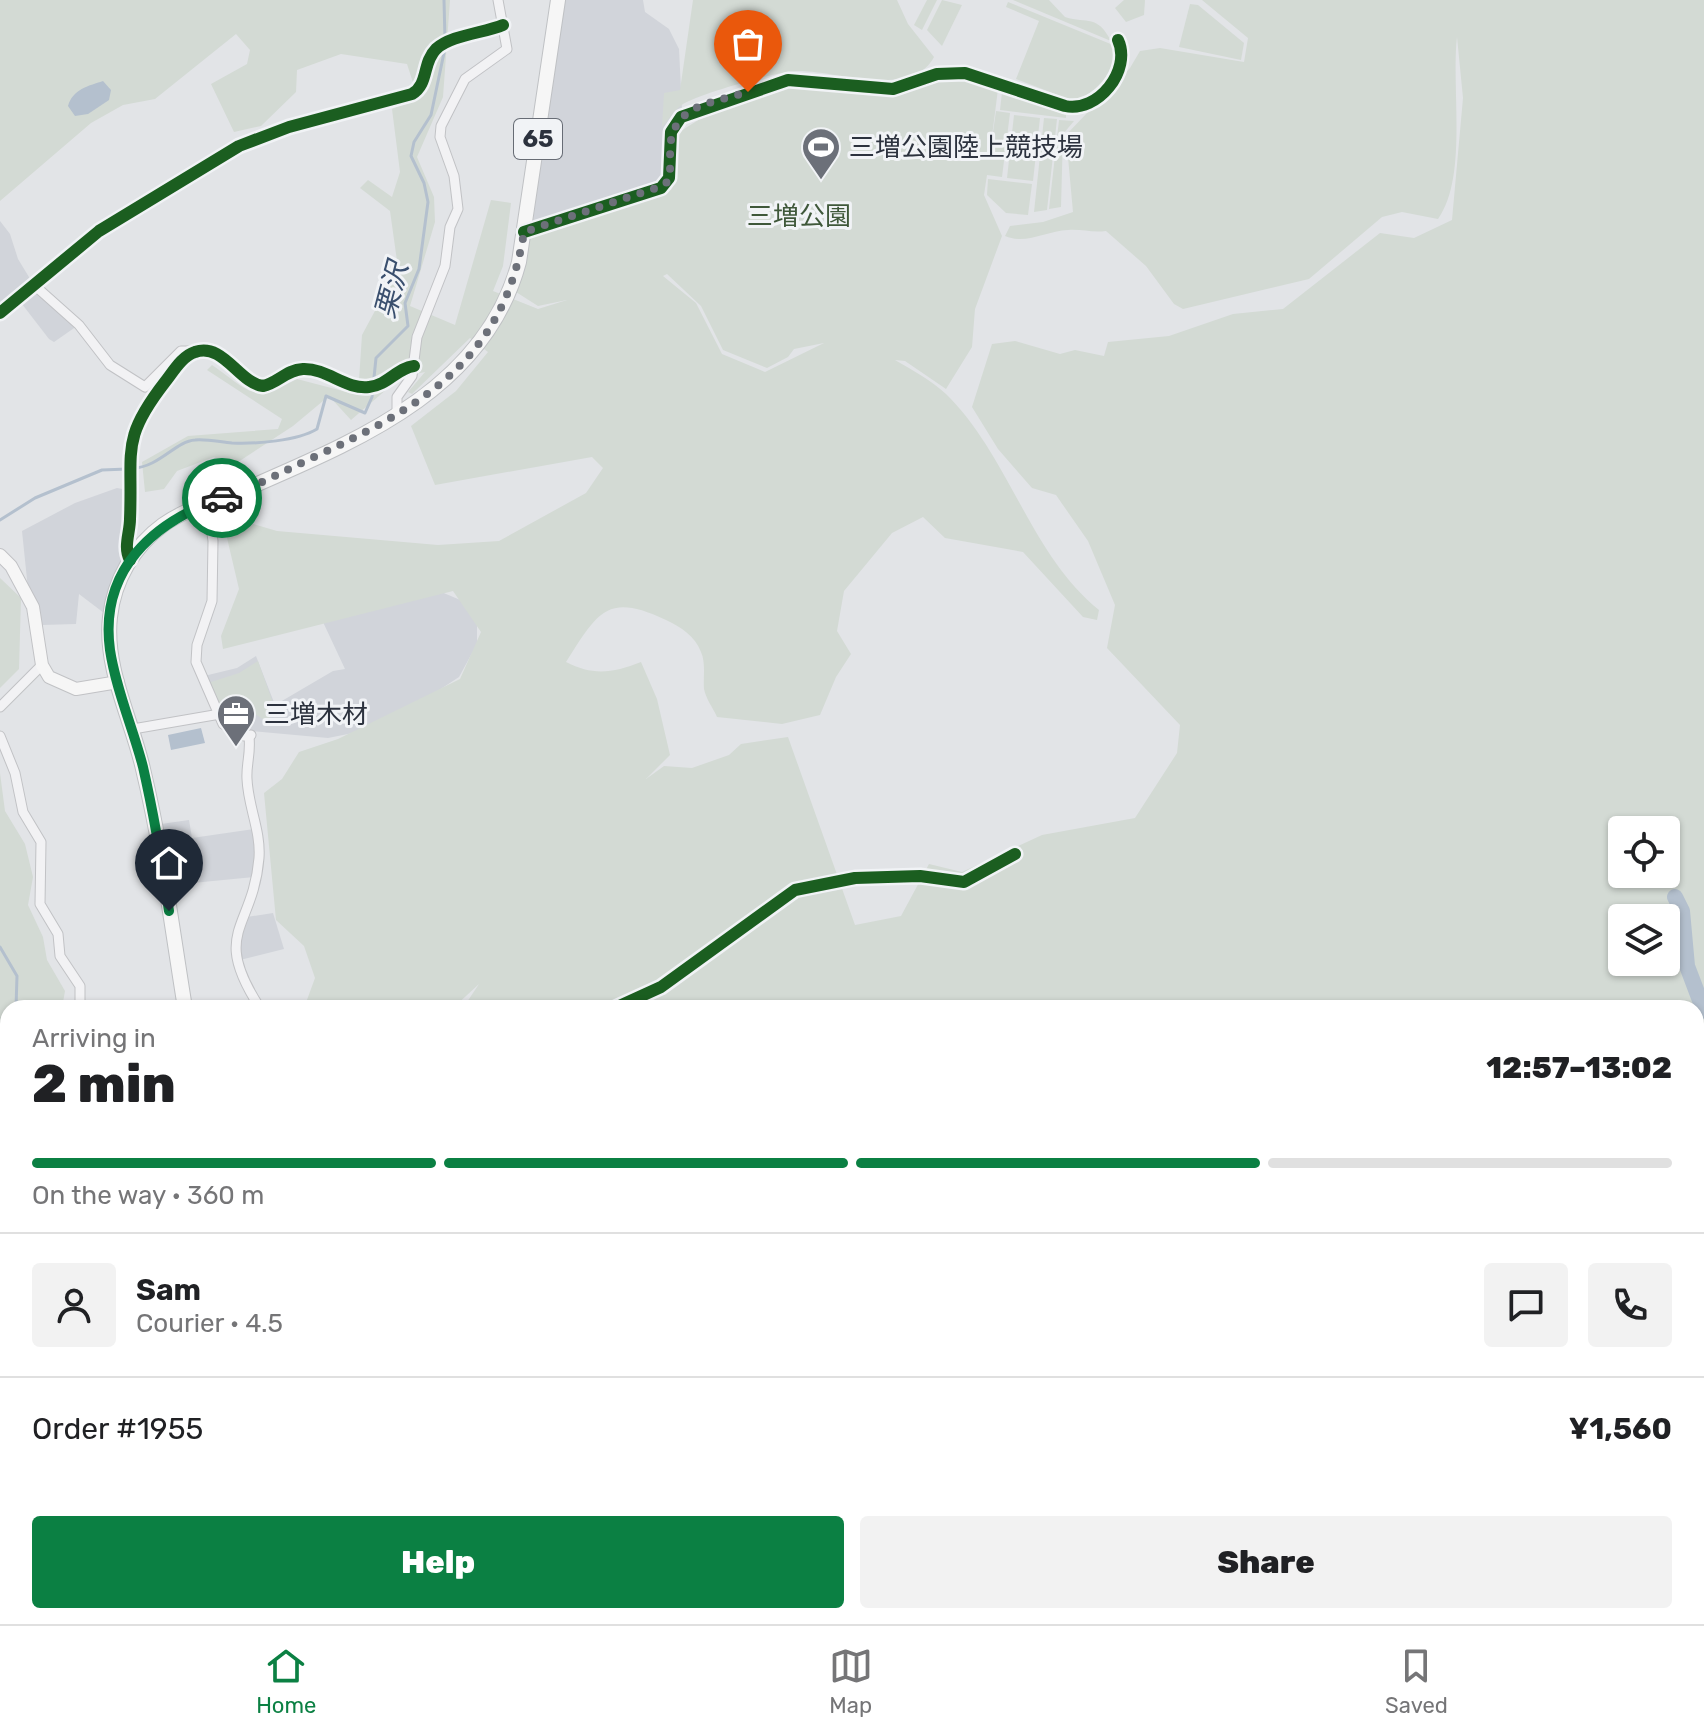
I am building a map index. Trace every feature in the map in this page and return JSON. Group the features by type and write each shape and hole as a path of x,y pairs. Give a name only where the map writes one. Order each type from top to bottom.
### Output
{"main road":[{"name":"65","path":"184,1000 159,850 133,729 110,648 110,619 115,593 130,560 160,527 397,417 437,387 487,334 513,285 524,232 558,0"}],"street":[{"path":"397,417 397,397 409,382 417,337 445,266 450,227 458,209 454,176 440,137 441,126 467,75 506,51 498,0"},
{"path":"0,313 113,221 247,141 417,91 430,56 443,44 503,25"},
{"path":"524,232 661,188 669,178 671,132 681,117 778,82 797,79 893,89 937,74 965,73 1065,106 1081,107 1103,91 1120,70 1123,52 1118,40"},
{"path":"33,284 79,325 110,365 145,387 181,351 189,348 218,355 258,386 271,384 288,372 307,369 367,387 380,385 400,370 414,366"},
{"path":"130,560 125,552 130,527 132,435 139,416 183,360 199,351"},
{"path":"208,503 213,541 212,601 195,655 223,724 250,736 252,755 247,778 260,855 255,890 237,926 234,948 246,985 255,1000"},
{"path":"0,555 11,566 33,607 42,665 49,677 69,687 87,688 118,682"},
{"path":"0,707 42,665"},
{"path":"133,729 220,714"},
{"path":"0,736 15,773 23,812 41,842 41,907 58,934 60,956 80,986 80,1000"},
{"path":"633,1000 661,987 795,890 855,878 920,876 964,882 1015,854"}],"shaded area":[{"path":"564,0 643,0 645,12 669,29 679,49 682,110 665,177 660,184 532,228"},
{"path":"0,221 10,234 18,259 32,282 0,309"},
{"path":"32,289 77,326 54,342 49,339 22,304 21,298"},
{"path":"117,488 128,490 127,531 120,565 104,613 79,594 76,624 42,625 28,589 22,531 75,503"},
{"path":"439,591 465,602 477,619 477,644 459,677 383,727 328,738 240,730 226,723 204,676 237,668 256,656 275,705 333,671 345,669 323,622"},
{"path":"189,820 192,838 254,829 254,877 172,885 161,824"},
{"path":"273,913 284,949 240,960 237,947 247,917"}],"green space":[{"name":"三増公園","path":"0,0 450,0 443,97 417,157 434,197 435,222 410,306 455,325 491,200 511,203 503,266 493,291 538,309 567,300 538,306 516,292 529,240 539,232 671,190 676,179 678,133 720,108 751,95 782,88 885,93 946,80 969,79 998,89 989,160 996,111 1010,113 1002,177 987,175 984,195 1002,236 975,309 972,347 946,389 905,361 895,360 940,389 968,419 1055,561 1075,587 1099,610 1097,620 1083,617 1023,552 945,538 923,517 892,533 844,591 837,631 851,654 836,677 820,715 782,724 717,717 705,693 703,661 695,641 672,623 630,608 617,608 596,619 566,662 603,671 641,662 657,699 670,755 646,779 664,766 692,768 729,755 741,744 788,737 855,925 901,916 929,864 962,872 1042,835 1135,818 1177,753 1180,725 1107,648 1115,605 1088,541 1056,495 1032,488 998,449 972,407 992,344 1015,341 1060,354 1075,350 1104,356 1108,342 1169,336 1233,314 1283,309 1380,233 1414,238 1452,220 1463,98 1457,37 1456,156 1447,201 1438,219 1402,212 1382,217 1309,279 1183,309 1174,304 1146,266 1106,231 1068,230 1021,239 1005,236 1010,226 1043,222 1073,212 1066,135 1130,68 1140,51 1160,48 1244,62 1248,38 1202,0 1704,0 1704,1000 468,1000 479,984 462,1000 307,1000 315,978 304,946 276,920 264,793 282,779 299,752 338,739 460,679 481,632 453,591 223,649 221,636 239,589 223,521 233,518 277,531 438,545 499,541 586,493 603,468 592,457 435,485 411,426 456,391 488,352 470,338 412,394 408,392 425,372 401,377 351,420 329,396 293,426 232,466 214,457 177,471 164,489 145,492 142,462 188,436 278,429 282,419 207,370 212,365 253,392 270,391 297,379 358,395 362,335 398,268 390,211 360,188 368,180 392,197 400,172 392,109 418,98 407,64 341,54 297,70 296,92 261,126 234,132 211,84 247,64 250,50 236,34 155,99 123,105 91,123 0,201","holes":["667,274 701,306 723,350 767,368 788,357 794,349 824,343 765,372 722,354 696,303 663,276"]},
{"path":"693,0 897,0 908,24 934,57 923,70 890,80 795,71 755,79 683,104 662,127 664,93 680,90"},
{"path":"927,0 937,0 922,30 914,25"},
{"path":"942,0 962,5 942,46 927,30"},
{"path":"1013,0 1049,0 1065,17 1096,23 1111,41"},
{"path":"1124,0 1145,0 1144,15 1126,22 1115,8"},
{"path":"1008,2 1113,45 1112,63 1103,81 1088,94 1071,100 1016,79 1039,21 1006,7"},
{"path":"1190,4 1198,5 1244,43 1241,60 1179,47"},
{"path":"1002,92 1066,115 1066,118 1000,110"},
{"path":"1014,115 1040,118 1033,181 1007,178"},
{"path":"1044,118 1057,119 1047,210 1034,212"},
{"path":"1059,120 1074,121 1063,134 1061,207 1049,209"},
{"path":"988,179 1032,184 1028,215 1006,213 987,195"},
{"path":"0,578 21,598 19,669 0,688"},
{"path":"258,661 277,714 264,720 248,709 223,711 210,686 211,682 239,673"},
{"path":"0,773 5,811 25,844 33,877 28,905 43,937 47,960 65,991 63,1000 0,1000"}],"water":[{"path":"103,81 111,90 109,100 88,114 75,116 68,106 73,96"},
{"path":"201,728 205,743 171,750 168,735"}],"waterway":[{"name":"栗沢","path":"444,0 445,40"},
{"name":"栗沢","path":"134,468 143,467 188,441 253,443 309,433 317,429 326,396 365,413 372,397 376,358 408,326 405,303 419,269 428,202 424,183 411,156 414,142 431,115 445,48"},
{"name":"栗沢","path":"0,520 35,498 102,470 127,469"},
{"path":"1675,897 1682,911 1687,966 1700,1000"},
{"name":"栗沢","path":"0,947 17,976 16,1000"}],"cycle path":[{"path":"0,313 99,231 239,146 289,127 412,94 421,85 432,55 442,44 503,25"},
{"path":"524,232 661,188 669,178 671,132 681,117 788,80 893,89 937,74 965,73 1065,106 1077,106 1100,96 1116,76 1121,52 1118,40"},
{"path":"130,560 127,545 135,433 151,402 186,357 205,350 214,353 246,378 263,386 303,369 320,372 352,385 369,387 414,366"},
{"path":"633,1000 661,987 795,890 855,878 920,876 964,882 1015,854"}],"way so far":[{"path":"222,498 382,426 422,400 454,371 498,317 515,277 524,232 661,188 669,178 671,132 675,123 688,112 748,92"}],"place":[{"name":"三増公園陸上競技場","path":"821,181"},
{"name":"三増木材","path":"236,748"}],"route":[{"path":"169,911 143,769 114,667 109,641 110,619 119,582 130,560 143,544 160,527 178,516 222,498"}]}
